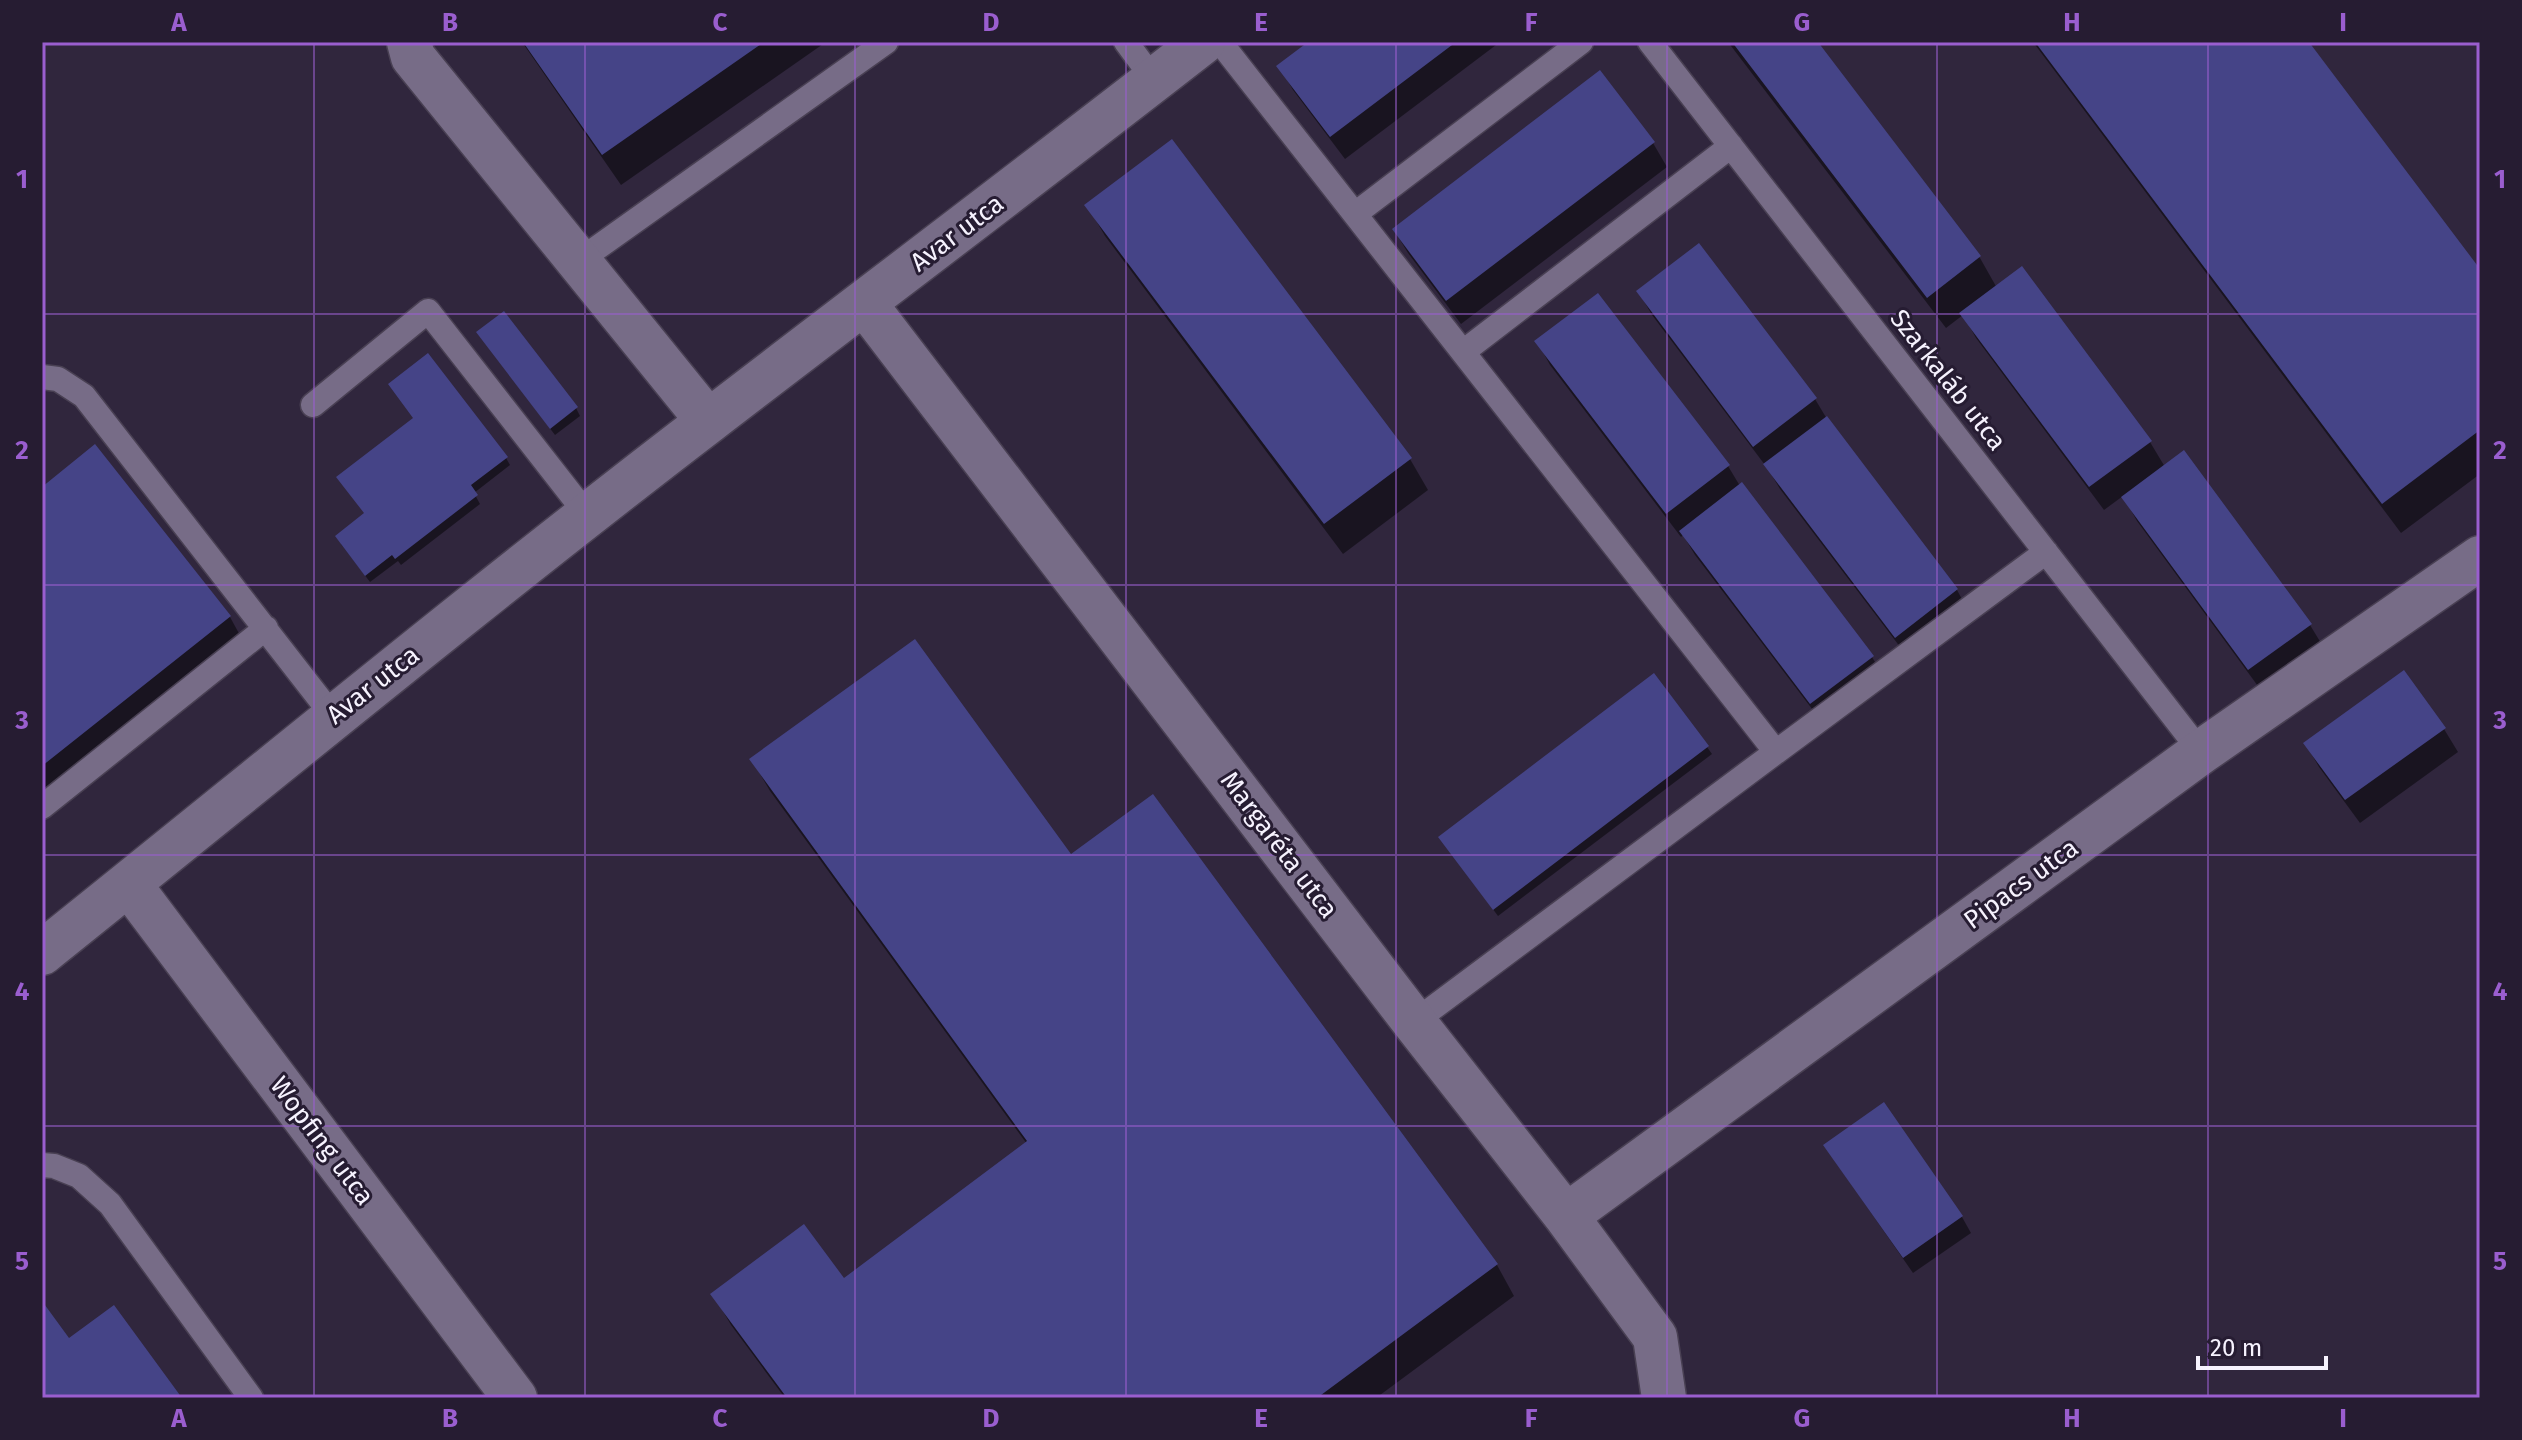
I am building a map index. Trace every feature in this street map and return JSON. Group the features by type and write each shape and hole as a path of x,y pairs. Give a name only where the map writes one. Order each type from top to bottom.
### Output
{"street":[{"path":"409,42 413,57 708,421"},
{"name":"Avar utca","path":"42,953 333,716 708,421 865,304 1203,42"},
{"name":"Margaréta utca","path":"865,304 1566,1216 1655,1337 1664,1398"},
{"name":"Pipacs utca","path":"1566,1216 2201,752 2480,558"},
{"name":"Wopfing utca","path":"129,884 515,1398"}],"lane":[{"path":"580,260 886,42"},
{"path":"1126,42 1154,80"},
{"path":"1220,42 1776,752"},
{"path":"1355,214 1581,42"},
{"name":"Szarkaláb utca","path":"1650,42 2201,752"},
{"path":"1463,352 1731,146"},
{"path":"313,405 428,311 588,516"},
{"path":"42,377 58,379 84,396 333,716"},
{"path":"1414,1022 2046,552"},
{"path":"42,807 266,628"},
{"path":"42,1165 54,1166 79,1176 110,1204 251,1398"}],"building":[{"path":"523,42 764,42 602,155"},
{"path":"1308,42 1456,42 1330,137 1276,66"},
{"path":"1732,42 1818,42 1981,256 1927,298"},
{"path":"2035,42 2309,42 2480,269 2480,430 2382,504"},
{"path":"1600,70 1655,142 1446,301 1392,229"},
{"path":"1172,139 1412,458 1324,524 1084,205"},
{"path":"1699,243 1817,398 1753,447 1636,291"},
{"path":"2022,266 2152,441 2089,487 1959,313"},
{"path":"1598,293 1730,465 1666,514 1534,341"},
{"path":"504,311 578,407 550,429 476,332"},
{"path":"428,353 508,457 471,485 478,495 395,559 392,555 365,576 335,536 364,513 336,477 413,418 388,384"},
{"path":"1827,416 1958,589 1895,638 1763,464"},
{"path":"95,444 231,616 42,766 42,487"},
{"path":"2184,450 2312,624 2248,670 2121,497"},
{"path":"1742,482 1874,656 1810,704 1679,531"},
{"path":"915,639 1071,854 1153,794 1498,1264 1317,1398 787,1398 710,1294 804,1224 844,1278 1027,1141 749,759"},
{"path":"2404,670 2446,728 2345,800 2303,743"},
{"path":"1654,673 1709,746 1493,910 1438,837"},
{"path":"1884,1102 1963,1216 1903,1258 1823,1145"},
{"path":"42,1301 69,1338 114,1305 182,1398 42,1398"}]}
